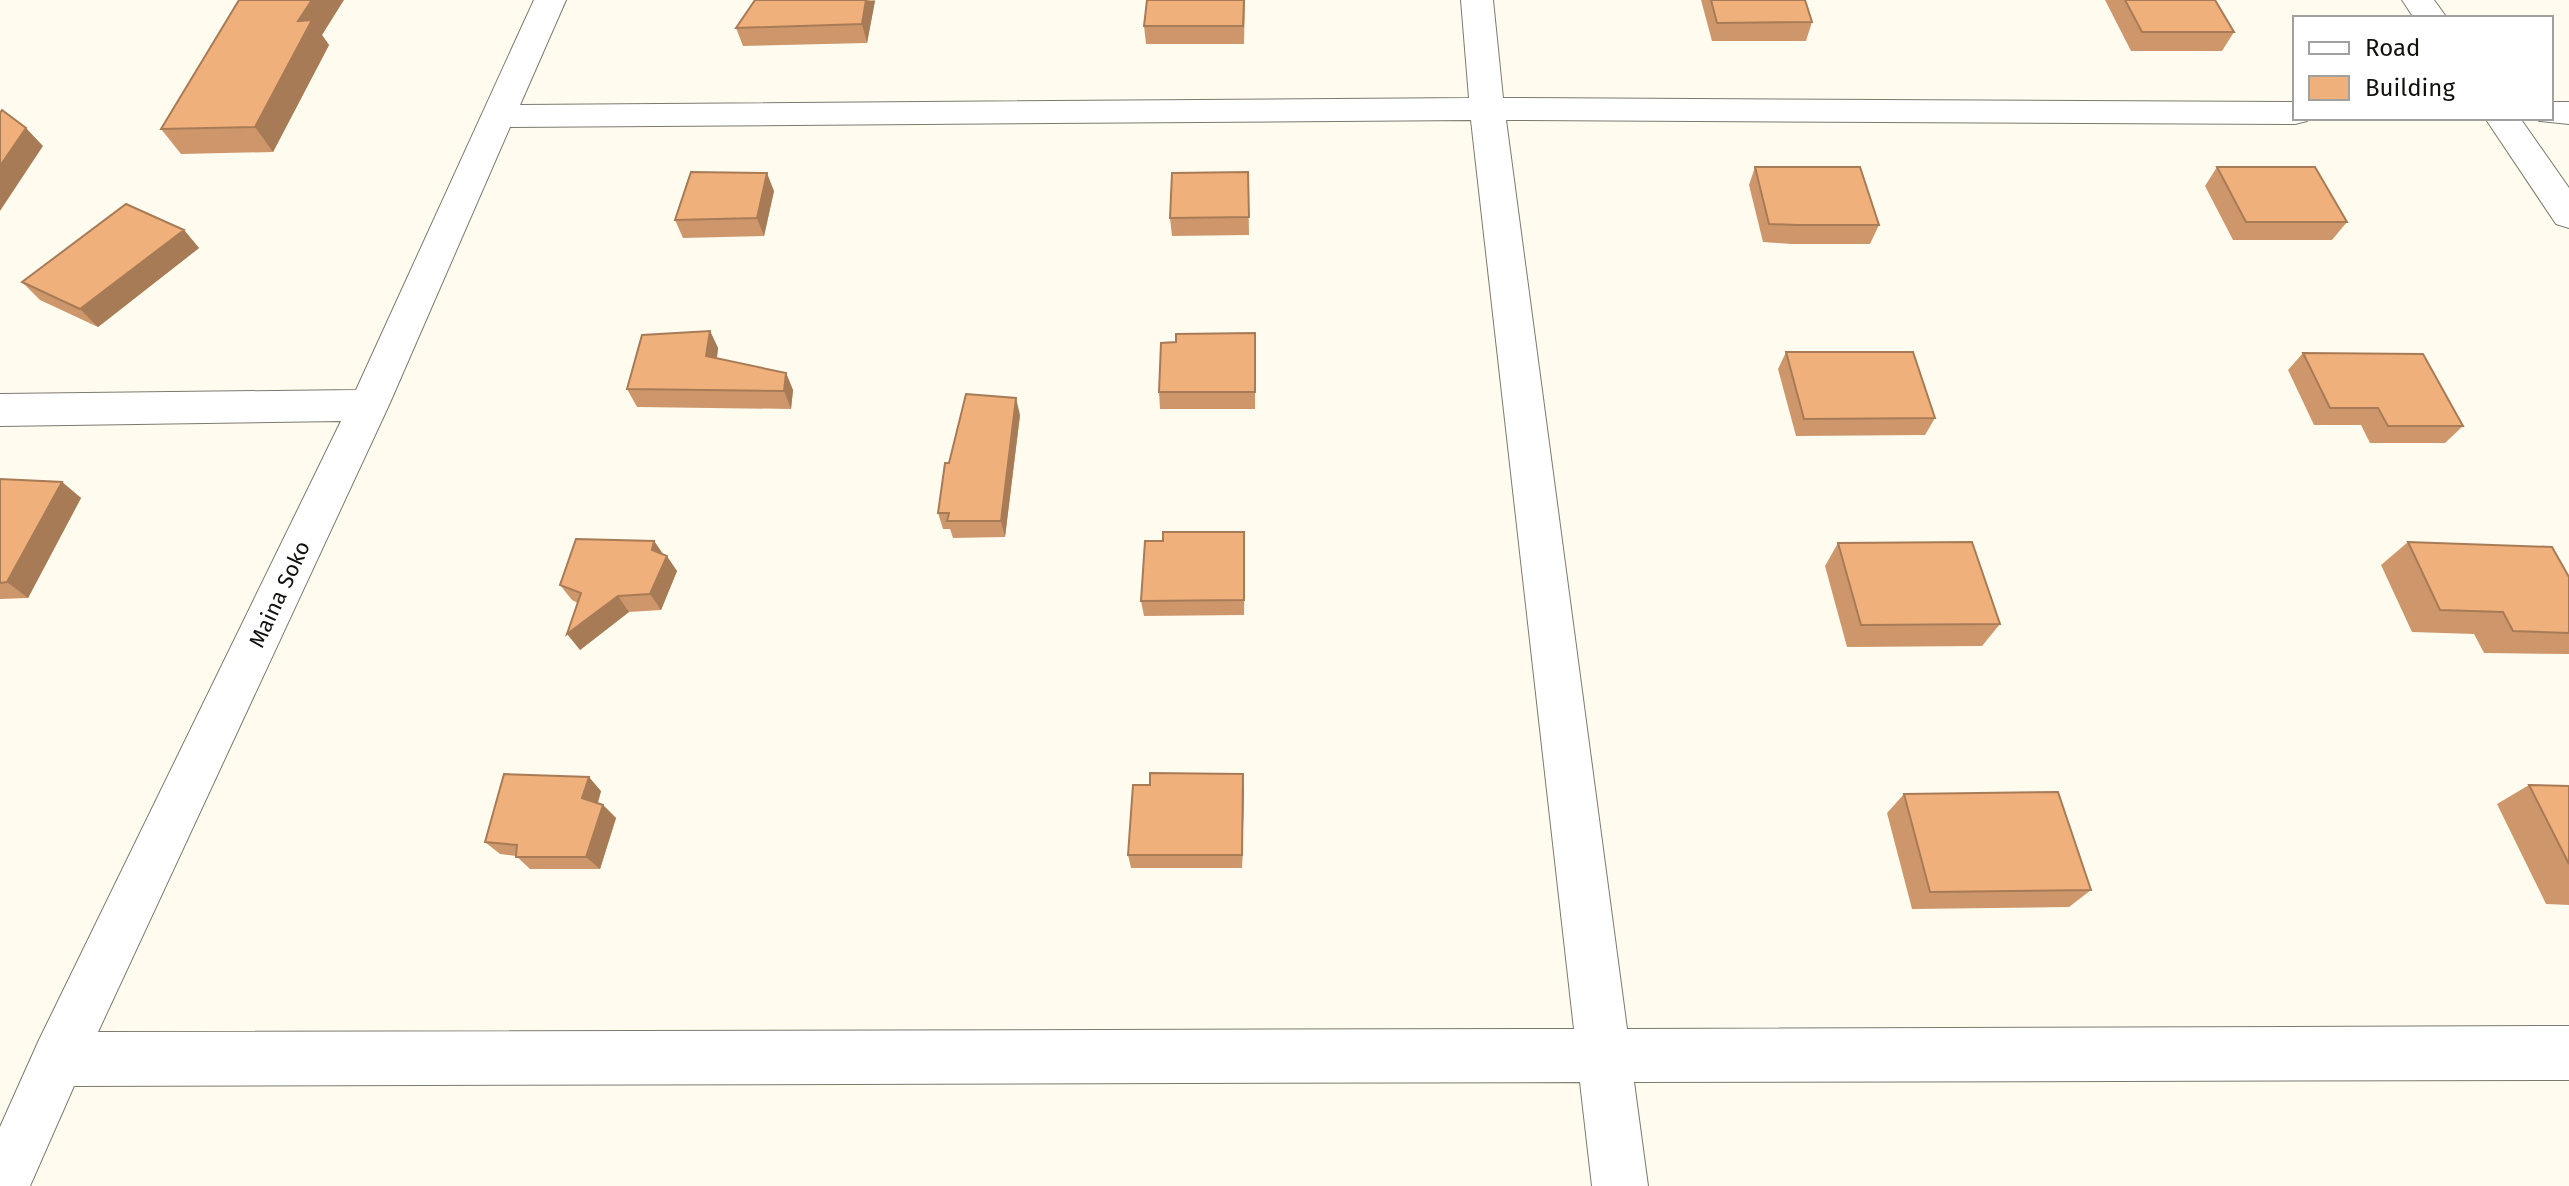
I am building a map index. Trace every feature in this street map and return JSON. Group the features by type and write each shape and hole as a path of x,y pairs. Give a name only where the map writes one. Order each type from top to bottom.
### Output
{"street":[{"name":"Maina Soko","path":"2,1186 58,1059 369,405 550,0"},
{"path":"1477,0 1487,109 1620,1186"},
{"path":"498,116 1487,109 2293,113"},
{"path":"2503,120 2569,215"},
{"path":"0,410 369,405"},
{"path":"58,1059 2569,1053"}],"building":[{"path":"239,0 312,0 298,21 312,20 255,127 161,129"},
{"path":"755,0 866,0 862,24 736,28"},
{"path":"1147,0 1244,0 1243,26 1144,26"},
{"path":"1711,0 1805,0 1812,22 1717,23"},
{"path":"2125,0 2215,0 2234,32 2142,32"},
{"path":"2,110 26,128 0,166 0,113"},
{"path":"1755,167 1860,167 1879,225 1769,224"},
{"path":"2217,167 2315,167 2347,222 2246,222"},
{"path":"691,172 767,173 757,218 675,220"},
{"path":"1248,172 1249,217 1170,218 1172,173"},
{"path":"126,204 184,230 80,309 22,282"},
{"path":"710,331 706,356 786,373 784,391 627,389 642,335"},
{"path":"1255,333 1255,392 1159,392 1161,343 1176,342 1176,334"},
{"path":"1786,352 1913,352 1935,418 1804,419"},
{"path":"2303,353 2423,354 2463,426 2388,426 2378,408 2330,408"},
{"path":"966,394 1016,398 1001,521 947,521 949,513 938,513 945,463 949,463"},
{"path":"0,479 62,482 7,582 0,583"},
{"path":"1163,532 1244,532 1244,600 1141,601 1145,541 1163,541"},
{"path":"576,539 654,541 652,550 667,556 650,594 618,596 567,634 581,593 560,585"},
{"path":"1972,542 2000,624 1861,625 1838,543"},
{"path":"2408,542 2552,547 2569,577 2569,633 2513,631 2503,612 2440,610"},
{"path":"1150,773 1243,774 1242,855 1128,855 1133,785 1150,785"},
{"path":"504,774 589,777 582,798 603,805 586,857 516,857 517,845 485,842"},
{"path":"2529,785 2569,786 2569,864"},
{"path":"2058,792 2091,890 1930,892 1904,794"}]}
